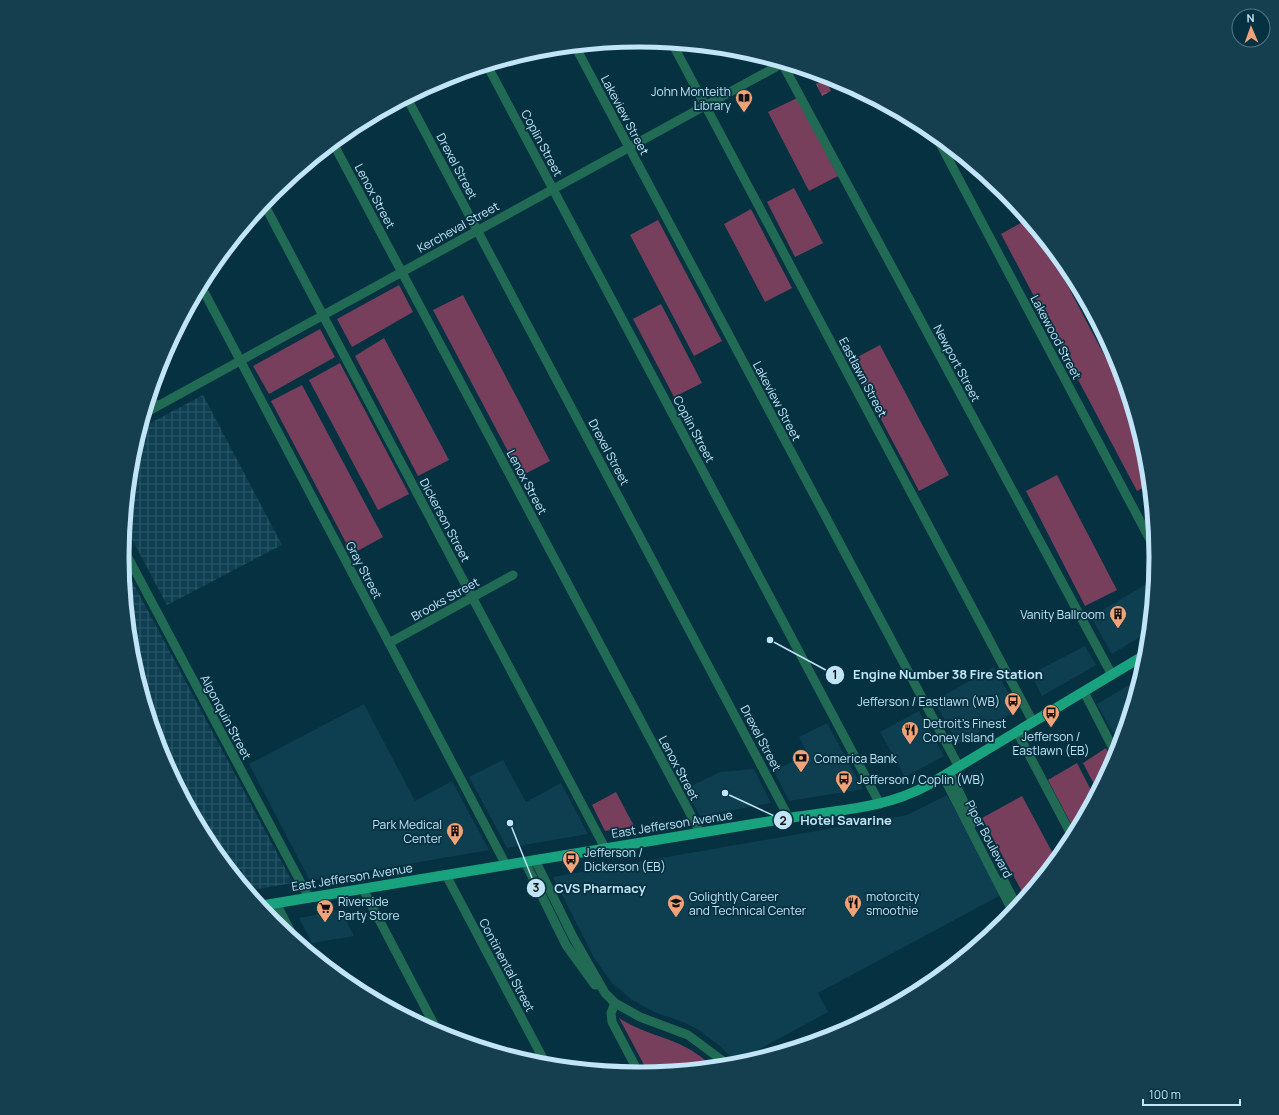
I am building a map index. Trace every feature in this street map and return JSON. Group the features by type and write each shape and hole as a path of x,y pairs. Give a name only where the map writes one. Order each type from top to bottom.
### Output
{"main road":[{"name":"East Jefferson Avenue","path":"266,905 700,832 880,804 913,793 946,775 1140,658"}],"street":[{"name":"Eastlawn Street","path":"675,48 1033,722"},
{"name":"Lakeview Street","path":"577,51 959,767"},
{"name":"Kercheval Street","path":"151,410 777,66"},
{"name":"Newport Street","path":"785,68 1112,675"},
{"name":"Coplin Street","path":"490,69 880,804"},
{"name":"Drexel Street","path":"409,102 789,818"},
{"name":"Lakewood Street","path":"941,146 1149,539"},
{"name":"Lenox Street","path":"335,147 700,832"},
{"name":"Dickerson Street","path":"267,210 605,848"},
{"name":"Gray Street","path":"203,292 506,865"},
{"path":"153,402 156,407"},
{"name":"Algonquin Street","path":"129,559 309,898"},
{"name":"Brooks Street","path":"389,643 513,575"},
{"path":"1084,692 1113,748"},
{"path":"1017,732 1070,832"},
{"name":"Piper Boulevard","path":"946,775 1015,902"},
{"name":"Piper Boulevard","path":"946,775 1011,907"},
{"path":"530,861 566,945 594,984 615,1003 640,1017 688,1035 723,1061"},
{"name":"Continental Street","path":"446,875 543,1059"},
{"path":"363,889 434,1024"},
{"path":"276,903 288,927"},
{"path":"615,1003 611,1013 612,1022 636,1068"}],"shaded area":[{"path":"203,395 282,545 167,605 130,535 133,491 146,425"},
{"path":"130,576 293,883 253,890 234,868 197,813 168,753 146,690 133,624"},
{"path":"1149,582 1144,635 1112,654 1091,617"},
{"path":"1085,646 1096,665 1042,696 1031,674"},
{"path":"994,667 1018,710 958,744 934,701"},
{"path":"1135,682 1121,728 1113,733 1097,704"},
{"path":"364,704 415,801 452,781 489,850 310,881 249,764"},
{"path":"919,711 944,756 905,777 880,732"},
{"path":"827,723 863,789 789,801 774,771 808,754 799,737"},
{"path":"503,760 526,802 561,783 588,834 507,848 469,777"},
{"path":"754,769 771,803 700,816 685,789 720,772"},
{"path":"947,795 1001,895 818,993 828,1012 746,1056 733,1059 721,1047 699,1030 683,1022 654,1012 631,999 612,983 594,958 553,877 907,815"},
{"path":"341,910 354,936 312,943 299,918"}],"green space":[{"path":"822,81 827,83 831,91 822,96 816,84"},
{"path":"797,98 838,176 809,191 768,112"},
{"path":"794,188 823,243 795,257 767,202"},
{"path":"751,209 792,288 765,302 724,224"},
{"path":"658,220 722,341 694,356 630,235"},
{"path":"1023,222 1054,260 1120,385 1133,425 1145,487 1137,491 1001,234"},
{"path":"399,285 413,312 352,347 337,319"},
{"path":"463,295 550,461 521,476 433,310"},
{"path":"661,304 702,383 674,397 633,319"},
{"path":"320,329 335,357 269,394 253,366"},
{"path":"384,338 449,460 418,476 355,356"},
{"path":"880,345 949,475 919,491 850,361"},
{"path":"340,363 409,494 378,510 309,380"},
{"path":"302,385 383,537 352,554 271,401"},
{"path":"1057,475 1117,590 1085,606 1026,491"},
{"path":"1106,748 1110,755 1095,787 1083,763"},
{"path":"1077,763 1092,793 1073,827 1048,780"},
{"path":"616,792 634,826 605,831 592,805"},
{"path":"1022,796 1054,855 1023,894 982,818"},
{"path":"619,1018 631,1025 691,1050 708,1064 673,1067 646,1068"}],"place":[{"name":"John Monteith Library","path":"744,113"},
{"name":"Vanity Ballroom","path":"1118,629"},
{"name":"Engine Number 38 Fire Station","path":"770,640"},
{"name":"Jefferson / Eastlawn (WB)","path":"1013,716"},
{"name":"Jefferson / Eastlawn (EB)","path":"1051,728"},
{"name":"Detroit's Finest Coney Island","path":"910,745"},
{"name":"Comerica Bank","path":"801,773"},
{"name":"Hotel Savarine","path":"725,793"},
{"name":"Jefferson / Coplin (WB)","path":"844,794"},
{"name":"CVS Pharmacy","path":"510,823"},
{"name":"Park Medical Center","path":"455,846"},
{"name":"Jefferson / Dickerson (EB)","path":"571,874"},
{"name":"Golightly Career and Technical Center","path":"676,918"},
{"name":"motorcity smoothie","path":"853,918"},
{"name":"Riverside Party Store","path":"325,923"}]}
